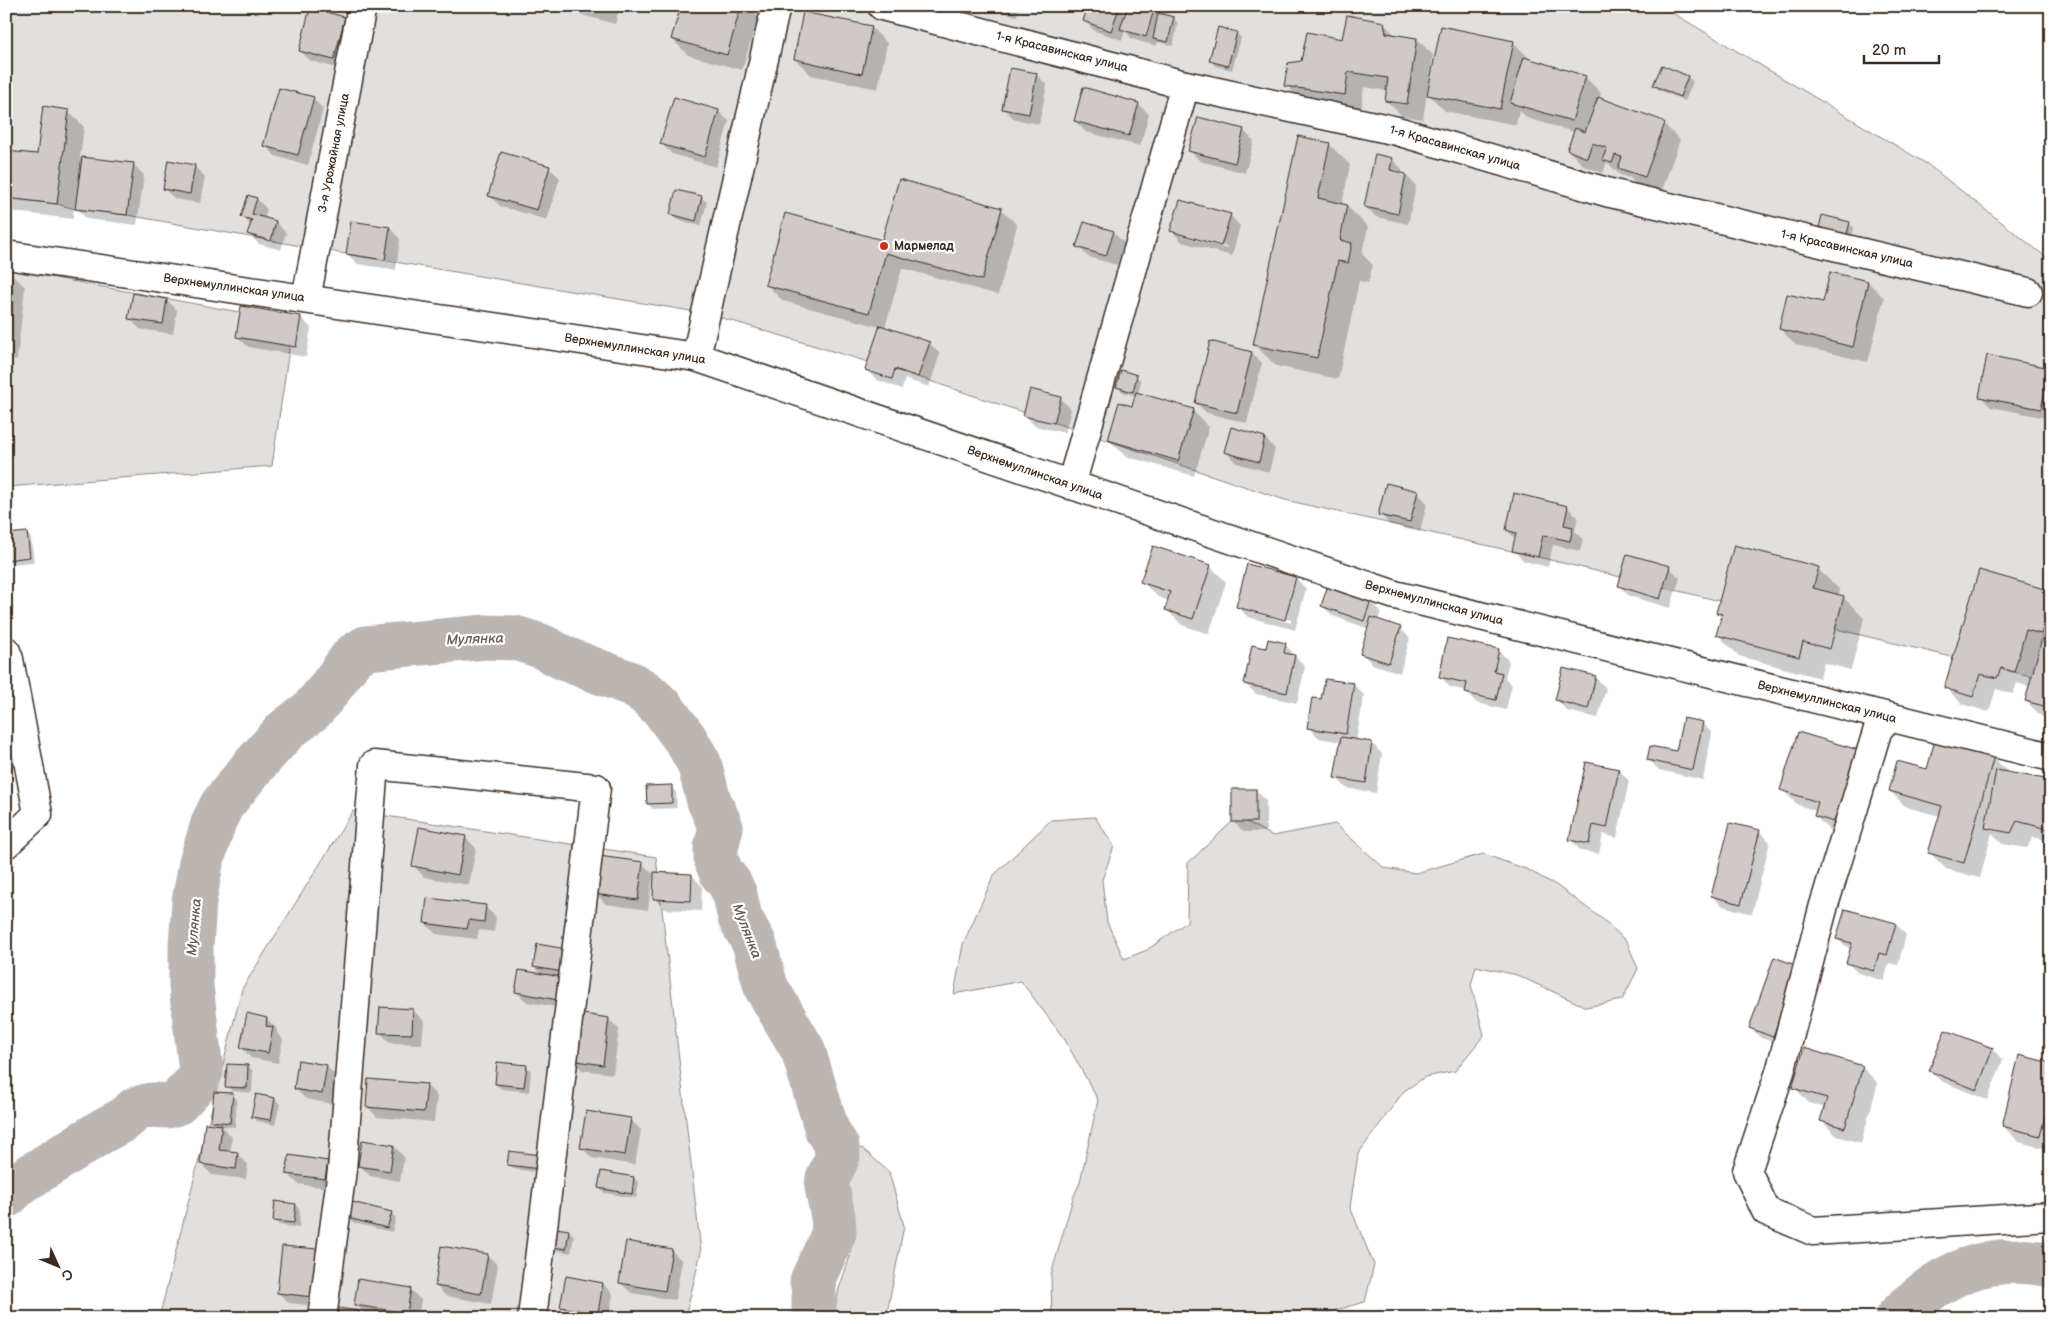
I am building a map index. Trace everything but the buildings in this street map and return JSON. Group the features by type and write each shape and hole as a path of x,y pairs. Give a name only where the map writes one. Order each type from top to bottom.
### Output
{"street":[{"name":"3-я Урожайная улица","path":"306,299 362,6"},
{"path":"696,357 776,6"},
{"name":"1-я Красавинская улица","path":"882,6 1186,85 1397,131 1610,192 2028,292"},
{"path":"1071,485 1186,85"},
{"name":"Верхнемуллинская улица","path":"6,255 696,357 1394,595 2051,757"},
{"path":"6,651 38,814 6,844"},
{"path":"1889,717 1878,730 1875,739 1824,905 1780,1072 1747,1171 1766,1211 1813,1230 2051,1216"},
{"path":"322,1318 342,1170 374,765 596,788 532,1318"}],"shaded area":[{"path":"6,6 1661,6 1927,164 2051,261 2051,681 1538,557 1285,500 918,377 709,314 346,254 127,215 6,198"},
{"path":"6,269 293,322 272,466 6,487"},
{"path":"353,811 656,857 701,1252 685,1318 159,1318 242,989"},
{"path":"1095,817 1114,846 1102,880 1107,922 1124,959 1147,950 1187,922 1188,863 1237,817 1273,836 1335,824 1384,868 1416,873 1483,854 1526,869 1556,885 1605,921 1627,942 1638,969 1622,1000 1586,1007 1517,975 1476,966 1471,985 1484,1035 1455,1071 1425,1077 1404,1091 1358,1154 1350,1207 1374,1265 1365,1302 1308,1318 1052,1318 1051,1275 1073,1198 1080,1182 1098,1100 1065,1040 1021,981 954,994 963,944 994,875 1051,820"},
{"path":"862,1148 889,1172 904,1226 886,1318 833,1318 839,1289 851,1253 844,1211 839,1199 837,1185 840,1168 848,1154"}],"waterway":[{"name":"Мулянка","path":"6,1196 21,1182 123,1120 136,1109 151,1105 167,1106 177,1103 195,1084 201,1071 191,986 194,902 201,863 214,821 222,805 250,770 285,731 312,710 353,656 366,648 486,637 515,638 541,646 566,659 629,683 646,693 663,709 686,740 699,763 709,801 721,827 716,848 716,860 722,874 730,884 735,895 740,918 754,943 766,987 803,1050 827,1130 837,1147 838,1156 828,1178 827,1187 834,1233 812,1281 814,1289 814,1318"},
{"name":"Мулянка","path":"1897,1318 1930,1289 1966,1270 2006,1261 2051,1265"},
{"path":"6,1315 9,1318"}],"place":[{"name":"Мармелад","path":"884,246"}]}
